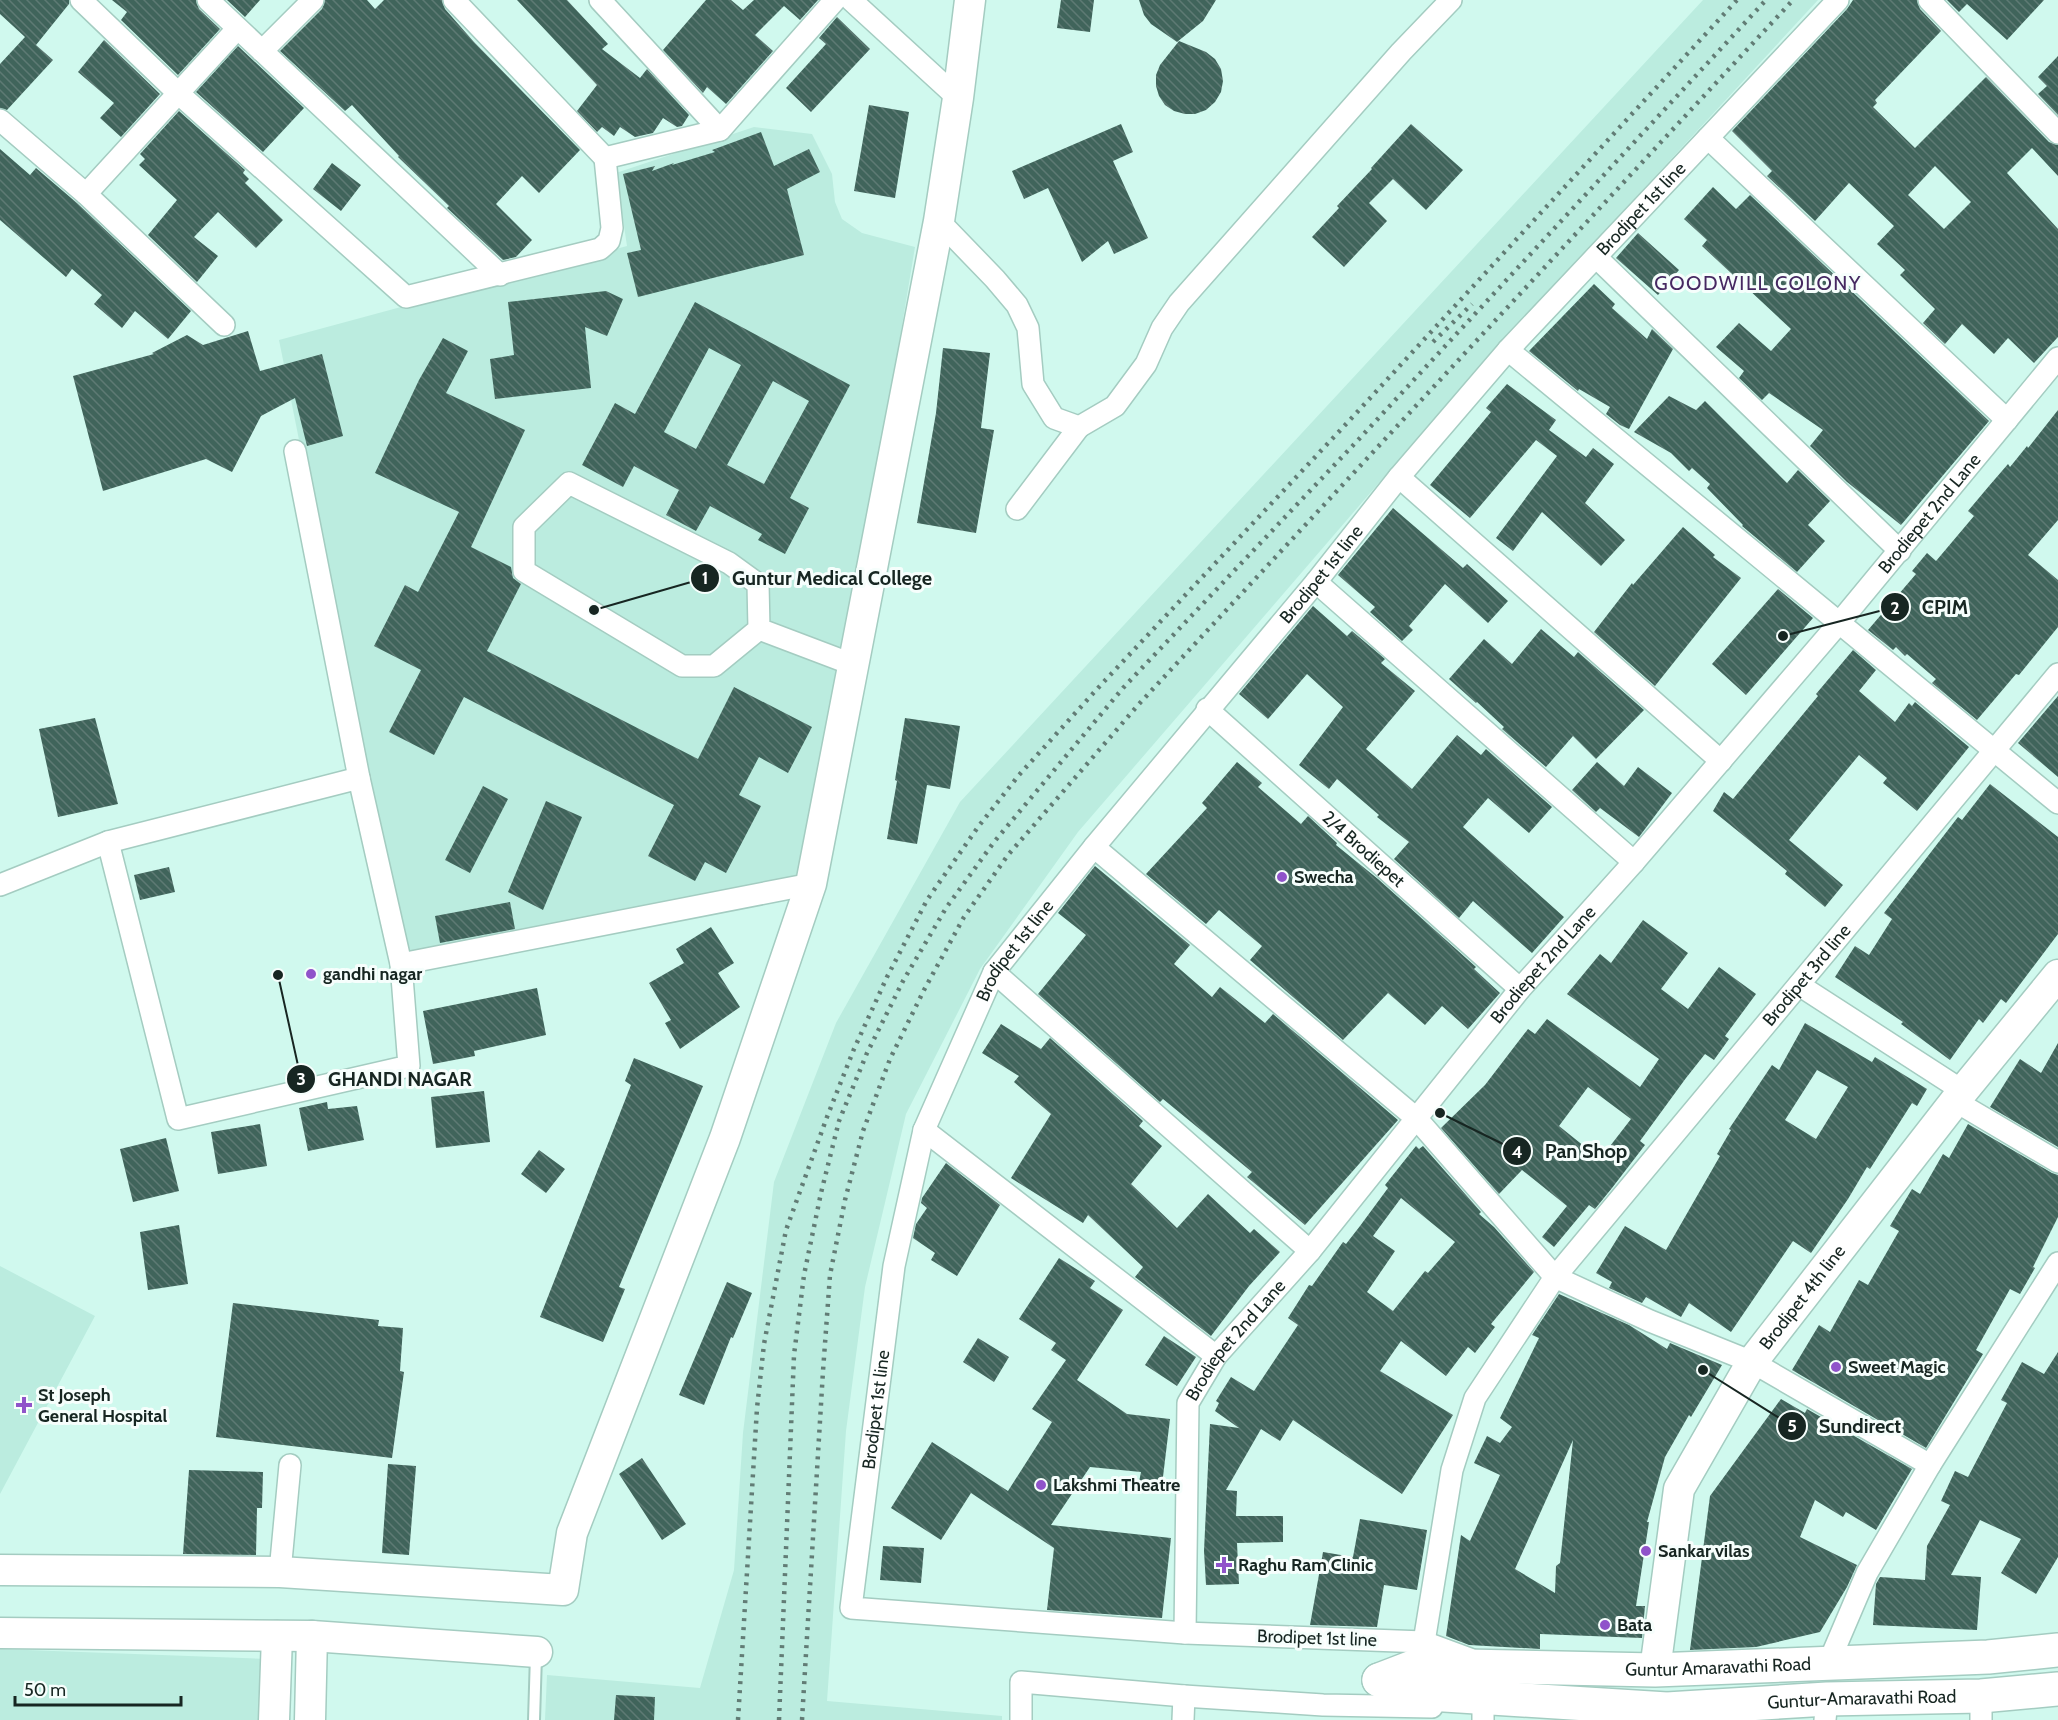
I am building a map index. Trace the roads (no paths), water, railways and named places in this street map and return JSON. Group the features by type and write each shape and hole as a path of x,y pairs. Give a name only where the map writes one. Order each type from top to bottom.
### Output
{"main road":[{"name":"Guntur Amaravathi Road","path":"1379,1680 1418,1665 1484,1698 1655,1670 1988,1657 2058,1650"},
{"name":"Guntur-Amaravathi Road","path":"1484,1698 1653,1714 1826,1709 1981,1708 2058,1689"}],"street":[{"path":"81,0 178,93 406,297 600,249 609,241 612,228 605,158 454,0"},
{"path":"208,0 500,275"},
{"path":"262,51 313,0"},
{"path":"600,0 720,130"},
{"path":"605,158 720,130 835,0"},
{"path":"851,0 958,98"},
{"path":"0,1570 280,1572 563,1590 572,1533 724,1138 812,884 939,221 970,0"},
{"path":"1017,509 1079,427 1115,406 1146,364 1162,327 1179,303 1401,52 1451,0"},
{"name":"Brodipet 1st line","path":"1484,1698 1424,1642 1185,1633 851,1608 894,1266 924,1130 994,972 1207,709 1316,582 1399,477 1508,350 1838,0"},
{"path":"1929,0 2058,134"},
{"path":"86,194 237,28"},
{"path":"0,120 86,194 224,325"},
{"path":"1708,138 2007,420"},
{"path":"939,221 1017,305 1028,328 1034,384 1054,418 1079,427"},
{"path":"1596,257 1900,551"},
{"path":"1508,350 2058,803"},
{"name":"Brodiepet 2nd Lane","path":"1185,1633 1188,1403 1216,1356 1310,1251 1520,989 1634,862 1839,623 2058,358"},
{"path":"108,842 178,1119 409,1066 401,964 359,778 294,451"},
{"path":"1399,477 1721,761"},
{"path":"570,483 729,563 758,584 759,629 714,666 682,666 524,571 524,527 570,483"},
{"path":"1316,582 1634,862"},
{"path":"759,629 854,665"},
{"name":"Brodipet 3rd line","path":"1424,1642 1452,1470 1475,1398 1555,1277 2058,674"},
{"name":"2/4 Brodiepet","path":"1207,709 1520,989"},
{"path":"0,885 108,842 359,778"},
{"path":"1094,847 1416,1118 1555,1277 1650,1321 1752,1362 1930,1465"},
{"path":"401,964 812,884"},
{"path":"994,972 1310,1251"},
{"name":"Brodipet 4th line","path":"1655,1670 1679,1489 1752,1362 1959,1096 2058,975"},
{"path":"1799,985 2058,1162"},
{"path":"924,1130 1216,1356"},
{"path":"1829,1662 1867,1573 1930,1465 2058,1263"},
{"path":"280,1572 290,1465"},
{"path":"0,1633 312,1636 537,1652"},
{"path":"274,1720 277,1636"},
{"path":"310,1720 312,1636"},
{"path":"1021,1720 1021,1682 1184,1696 1323,1713 1484,1698"},
{"path":"1183,1720 1184,1696"}],"lane":[{"path":"534,1720 537,1652"}],"railway":[{"path":"738,1720 757,1408 764,1344 786,1230 854,1049 887,977 927,900 978,827 1019,775 1737,0"},
{"path":"779,1720 794,1355 804,1275 839,1121 867,1053 903,981 946,908 994,842 1123,688 1360,438 1766,0"},
{"path":"802,1720 830,1275 845,1200 863,1131 890,1059 964,917 1008,855 1139,704 1793,0"},
{"path":"1433,342 1472,304"}],"place":[{"name":"Guntur Medical College","path":"594,610"},
{"name":"CPIM","path":"1783,636"},
{"name":"Swecha","path":"1282,877"},
{"name":"gandhi nagar","path":"311,974"},
{"name":"GHANDI NAGAR","path":"278,975"},
{"name":"Pan Shop","path":"1440,1113"},
{"name":"Sweet Magic","path":"1836,1367"},
{"name":"Sundirect","path":"1703,1370"},
{"name":"St Joseph General Hospital","path":"24,1405"},
{"name":"Lakshmi Theatre","path":"1041,1485"},
{"name":"Sankar vilas","path":"1646,1551"},
{"name":"Raghu Ram Clinic","path":"1224,1565"},
{"name":"Bata","path":"1605,1625"}],"district":[{"name":"GOODWILL COLONY","path":"1758,283"}]}
